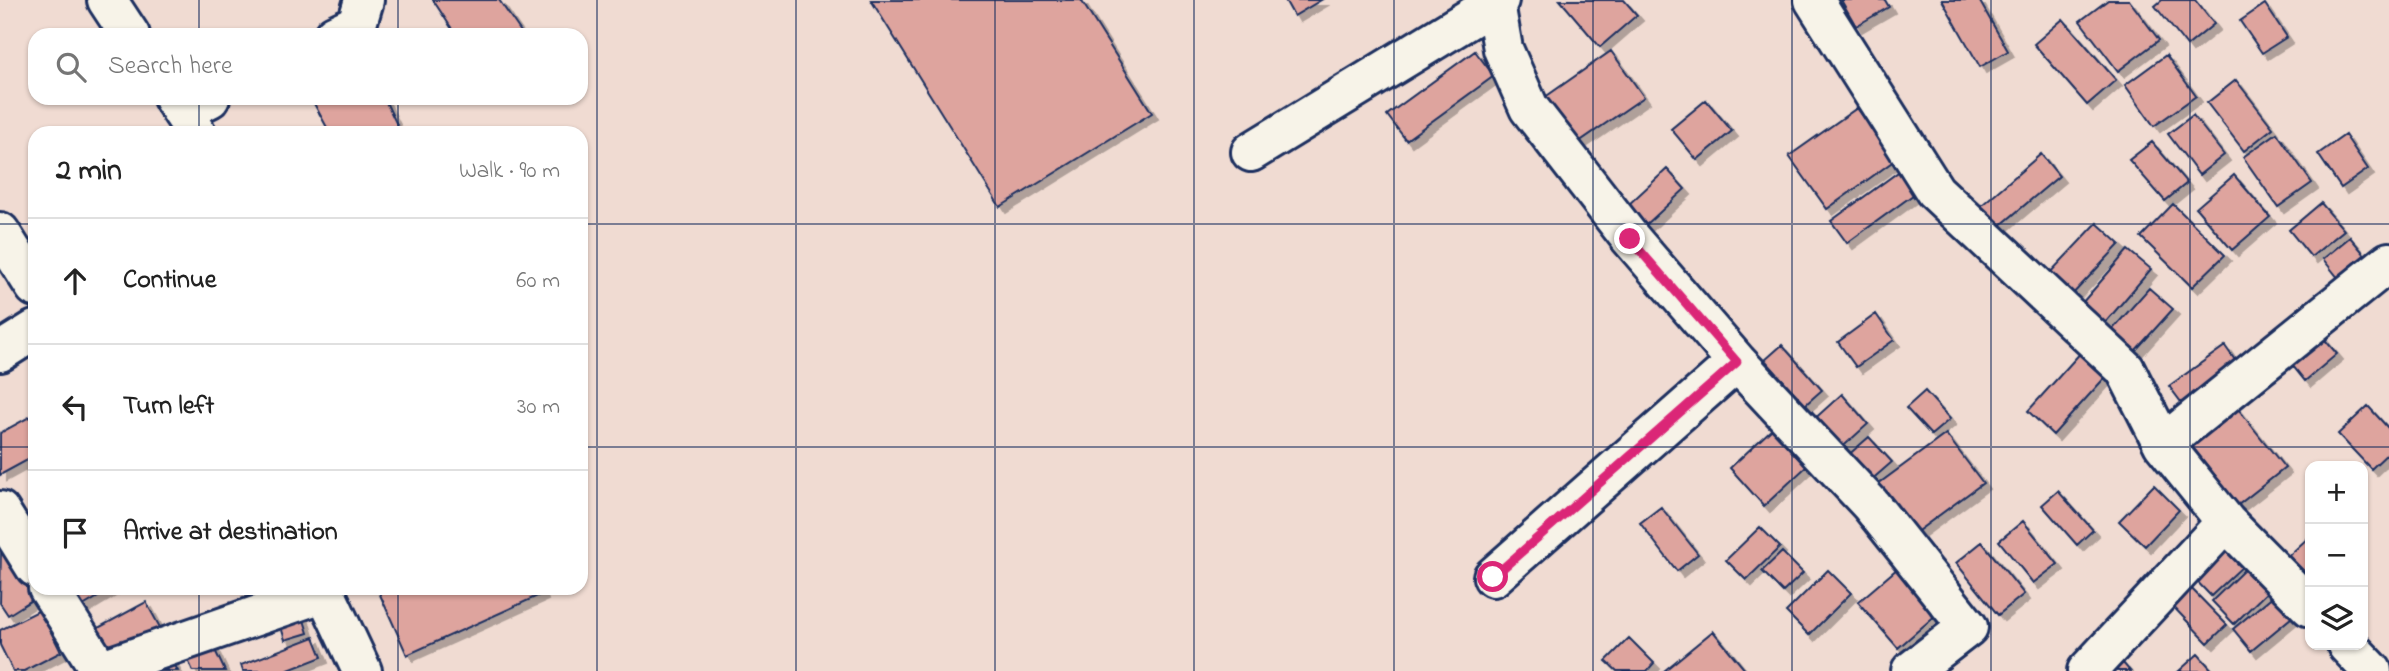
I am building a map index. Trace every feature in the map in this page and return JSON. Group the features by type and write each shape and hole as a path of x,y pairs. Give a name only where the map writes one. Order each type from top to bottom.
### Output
{"street":[{"path":"107,0 125,28"},
{"path":"349,28 357,24 364,0"},
{"path":"1814,0 1935,191 2125,369 2163,444 2226,522 2305,602"},
{"path":"1251,152 1497,2 1503,49 1530,108 1630,239 1737,362 1870,504 1968,627 1911,671"},
{"path":"0,232 28,276"},
{"path":"2163,444 2389,262"},
{"path":"0,352 28,334"},
{"path":"1493,577 1737,362"},
{"path":"0,511 28,556"},
{"path":"2087,671 2226,522"},
{"path":"52,595 99,670 316,595"},
{"path":"326,595 362,671"}],"building":[{"path":"433,0 499,0 518,28 451,28"},
{"path":"871,0 1081,0 1152,113 1000,207"},
{"path":"1285,0 1321,0 1294,16"},
{"path":"1560,0 1624,0 1637,15 1600,47"},
{"path":"1841,0 1885,0 1889,7 1856,26"},
{"path":"1942,0 1979,0 2008,51 1980,67"},
{"path":"2108,0 2129,0 2159,40 2118,71 2080,21"},
{"path":"2162,0 2195,0 2214,24 2187,46 2155,6"},
{"path":"2265,4 2287,37 2262,53 2240,21"},
{"path":"2063,19 2116,80 2087,105 2034,44"},
{"path":"1475,51 1494,76 1406,140 1387,115"},
{"path":"1611,51 1644,97 1573,146 1541,100"},
{"path":"2166,55 2196,96 2154,126 2125,85"},
{"path":"2236,80 2273,128 2244,151 2207,103"},
{"path":"1706,100 1732,131 1697,160 1671,129"},
{"path":"315,105 387,105 398,126 326,126"},
{"path":"1857,108 1895,160 1827,209 1789,156"},
{"path":"2193,115 2224,155 2199,175 2168,134"},
{"path":"2277,133 2312,183 2278,207 2243,157"},
{"path":"2345,135 2368,169 2341,188 2318,154"},
{"path":"2152,142 2187,183 2165,201 2129,160"},
{"path":"2041,154 2059,176 1994,231 1976,210"},
{"path":"1667,169 1685,189 1646,225 1628,205"},
{"path":"1901,170 1917,192 1847,243 1831,221"},
{"path":"2234,175 2270,217 2232,250 2196,208"},
{"path":"2321,203 2344,230 2311,257 2289,230"},
{"path":"2173,204 2225,255 2192,287 2141,237"},
{"path":"2097,223 2120,244 2069,298 2046,277"},
{"path":"2350,237 2371,262 2343,284 2323,259"},
{"path":"2128,250 2151,269 2105,323 2082,303"},
{"path":"2149,288 2173,309 2135,351 2112,330"},
{"path":"1876,314 1894,340 1856,367 1838,342"},
{"path":"2320,334 2337,354 2305,381 2288,360"},
{"path":"1782,345 1822,390 1805,405 1765,360"},
{"path":"2225,346 2242,370 2187,410 2169,386"},
{"path":"2083,350 2109,373 2053,435 2028,411"},
{"path":"1925,391 1950,419 1931,435 1906,408"},
{"path":"1842,394 1868,424 1837,452 1811,422"},
{"path":"2231,400 2285,468 2238,505 2185,437"},
{"path":"2368,406 2389,429 2389,452 2371,469 2368,461 2363,461 2338,434"},
{"path":"28,418 28,460 0,475 0,433"},
{"path":"1772,429 1806,467 1764,506 1730,468"},
{"path":"1946,434 1983,483 1911,536 1874,487"},
{"path":"1869,437 1892,462 1869,482 1846,457"},
{"path":"2154,485 2179,510 2145,546 2119,521"},
{"path":"2058,491 2093,530 2077,545 2042,505"},
{"path":"1661,507 1698,554 1677,571 1640,523"},
{"path":"2023,521 2058,564 2033,583 1999,541"},
{"path":"1760,527 1780,547 1746,580 1726,560"},
{"path":"2221,540 2244,565 2211,596 2188,572"},
{"path":"2305,541 2305,583 2284,560"},
{"path":"1982,542 2024,594 1998,615 1956,563"},
{"path":"1,543 28,587 28,595 35,598 8,615 0,603"},
{"path":"1782,552 1803,573 1783,592 1762,571"},
{"path":"2247,567 2269,590 2234,624 2212,601"},
{"path":"1898,568 1937,614 1898,648 1858,602"},
{"path":"1828,570 1851,593 1809,635 1786,612"},
{"path":"2182,579 2227,625 2208,643 2164,597"},
{"path":"55,595 101,595 68,615"},
{"path":"380,595 540,595 407,655"},
{"path":"2274,595 2292,617 2251,651 2233,629"},
{"path":"146,602 162,631 103,663 87,634"},
{"path":"40,610 61,652 24,671 13,671 0,645 0,630"},
{"path":"301,610 308,633 285,640 278,617"},
{"path":"1713,631 1746,671 1664,671"},
{"path":"314,637 322,657 286,671 243,671 241,665"},
{"path":"1629,638 1654,663 1647,671 1617,671 1606,661"},
{"path":"213,646 225,671 193,671 187,658"},
{"path":"2198,654 2213,671 2179,671"},
{"path":"171,658 178,671 151,671"},
{"path":"2123,663 2130,671 2114,671"}],"route":[{"path":"1493,577 1737,362 1630,239"}]}
